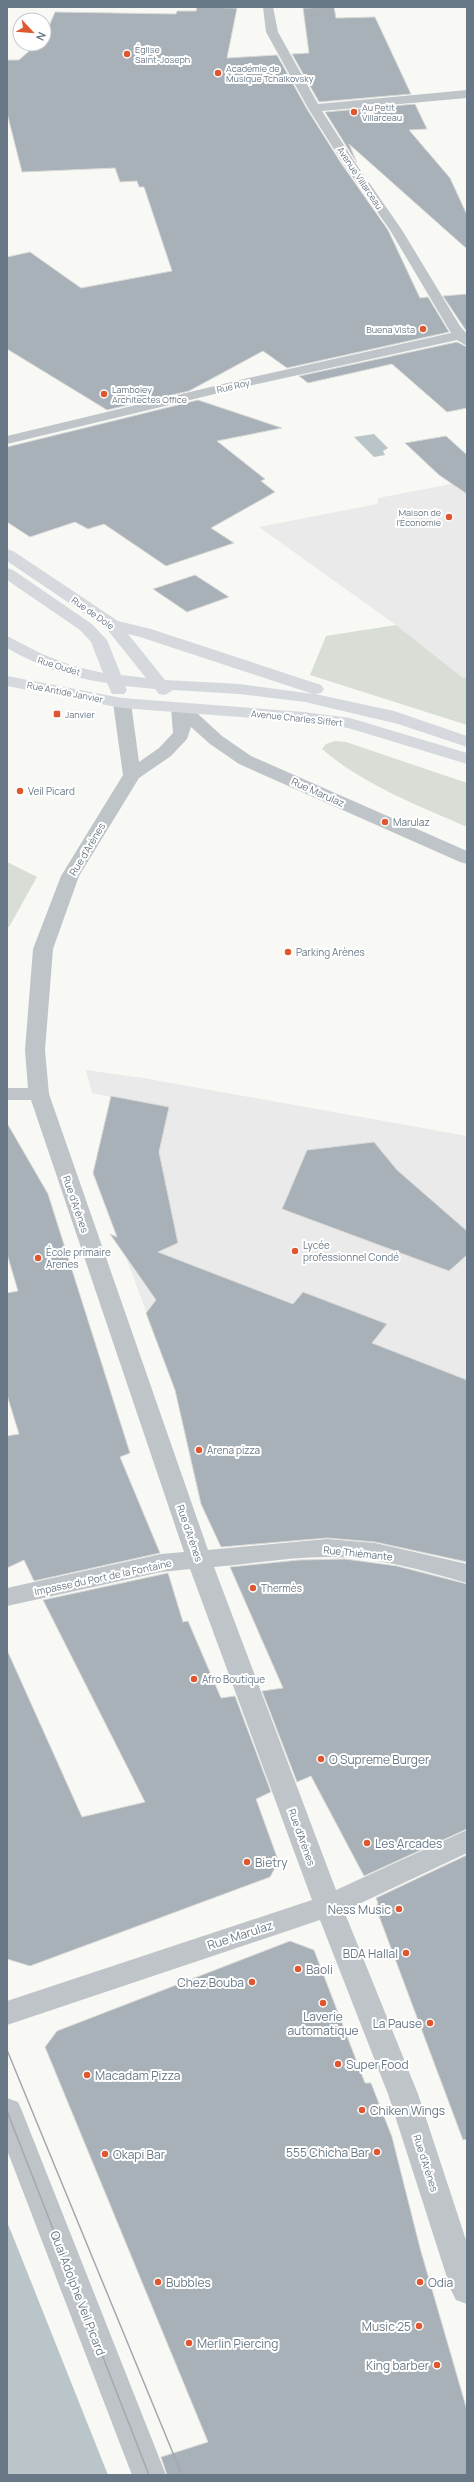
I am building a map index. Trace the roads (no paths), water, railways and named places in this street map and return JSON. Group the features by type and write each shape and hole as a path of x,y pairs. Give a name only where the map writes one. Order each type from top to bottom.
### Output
{"main road":[{"name":"Rue de Dole","path":"7,554 112,625 180,707"},
{"name":"Rue de Dole","path":"7,573 82,624 99,640 115,679 122,703"},
{"name":"Avenue Charles Siffert","path":"112,625 145,633 272,673 467,742"},
{"name":"Rue Oudet","path":"7,641 37,660 74,671 115,679"},
{"name":"Avenue Charles Siffert","path":"115,679 273,692 310,698 402,720"},
{"name":"Rue Antide Janvier","path":"7,681 122,703"},
{"name":"Avenue Charles Siffert","path":"122,703 304,716 350,723 467,759"}],"street":[{"name":"Avenue Villarceau","path":"268,7 272,32 314,108 348,162 396,230 460,334"},
{"path":"314,108 467,94"},
{"name":"Rue Roy","path":"7,440 244,383 460,334 467,322"},
{"path":"122,703 132,775"},
{"name":"Rue d'Arènes","path":"180,707 183,729 181,735 165,752 132,775 70,876 43,949 38,992 35,1050 39,1094 198,1559 328,1906 404,2094 467,2290"},
{"name":"Rue Marulaz","path":"180,707 216,740 245,760 467,858"},
{"path":"7,1094 39,1094"},
{"name":"Rue Thiémante","path":"198,1559 327,1548 375,1552 453,1568 467,1574"},
{"name":"Impasse du Port de la Fontaine","path":"7,1597 161,1563 198,1559"},
{"name":"Rue Marulaz","path":"7,2013 328,1906 467,1841"},
{"name":"Quai Adolphe Veil Picard","path":"7,2111 149,2475"}],"tram line":[{"path":"7,2050 182,2475"},
{"path":"7,2111 149,2475"}],"place":[{"name":"Église Saint-Joseph","path":"127,54"},
{"name":"Académie de Musique Tchaikovsky","path":"218,73"},
{"name":"Au Petit Villarceau","path":"354,112"},
{"name":"Buena Vista","path":"423,329"},
{"name":"Lamboley Architectes Office","path":"104,394"},
{"name":"Maison de l'Économie","path":"449,517"},
{"name":"Janvier","path":"57,714"},
{"name":"Veil Picard","path":"20,791"},
{"name":"Marulaz","path":"385,822"},
{"name":"Parking Arènes","path":"288,952"},
{"name":"Lycée professionnel Condé","path":"295,1251"},
{"name":"École primaire Arenes","path":"38,1258"},
{"name":"Arena pizza","path":"199,1450"},
{"name":"Thermès","path":"253,1588"},
{"name":"Afro Boutique","path":"194,1679"},
{"name":"O Supreme Burger","path":"321,1759"},
{"name":"Les Arcades","path":"367,1843"},
{"name":"Bietry","path":"247,1862"},
{"name":"Ness Music","path":"399,1909"},
{"name":"BDA Hallal","path":"406,1953"},
{"name":"Baoli","path":"298,1969"},
{"name":"Chez Bouba","path":"252,1982"},
{"name":"Laverie automatique","path":"323,2003"},
{"name":"La Pause","path":"430,2023"},
{"name":"Super Food","path":"338,2064"},
{"name":"Macadam Pizza","path":"87,2075"},
{"name":"Chiken Wings","path":"362,2110"},
{"name":"555 Chicha Bar","path":"377,2152"},
{"name":"Okapi Bar","path":"105,2154"},
{"name":"Bubbles","path":"158,2282"},
{"name":"Odia","path":"420,2282"},
{"name":"Music 25","path":"419,2326"},
{"name":"Merlin Piercing","path":"189,2343"},
{"name":"King barber","path":"437,2365"}]}
